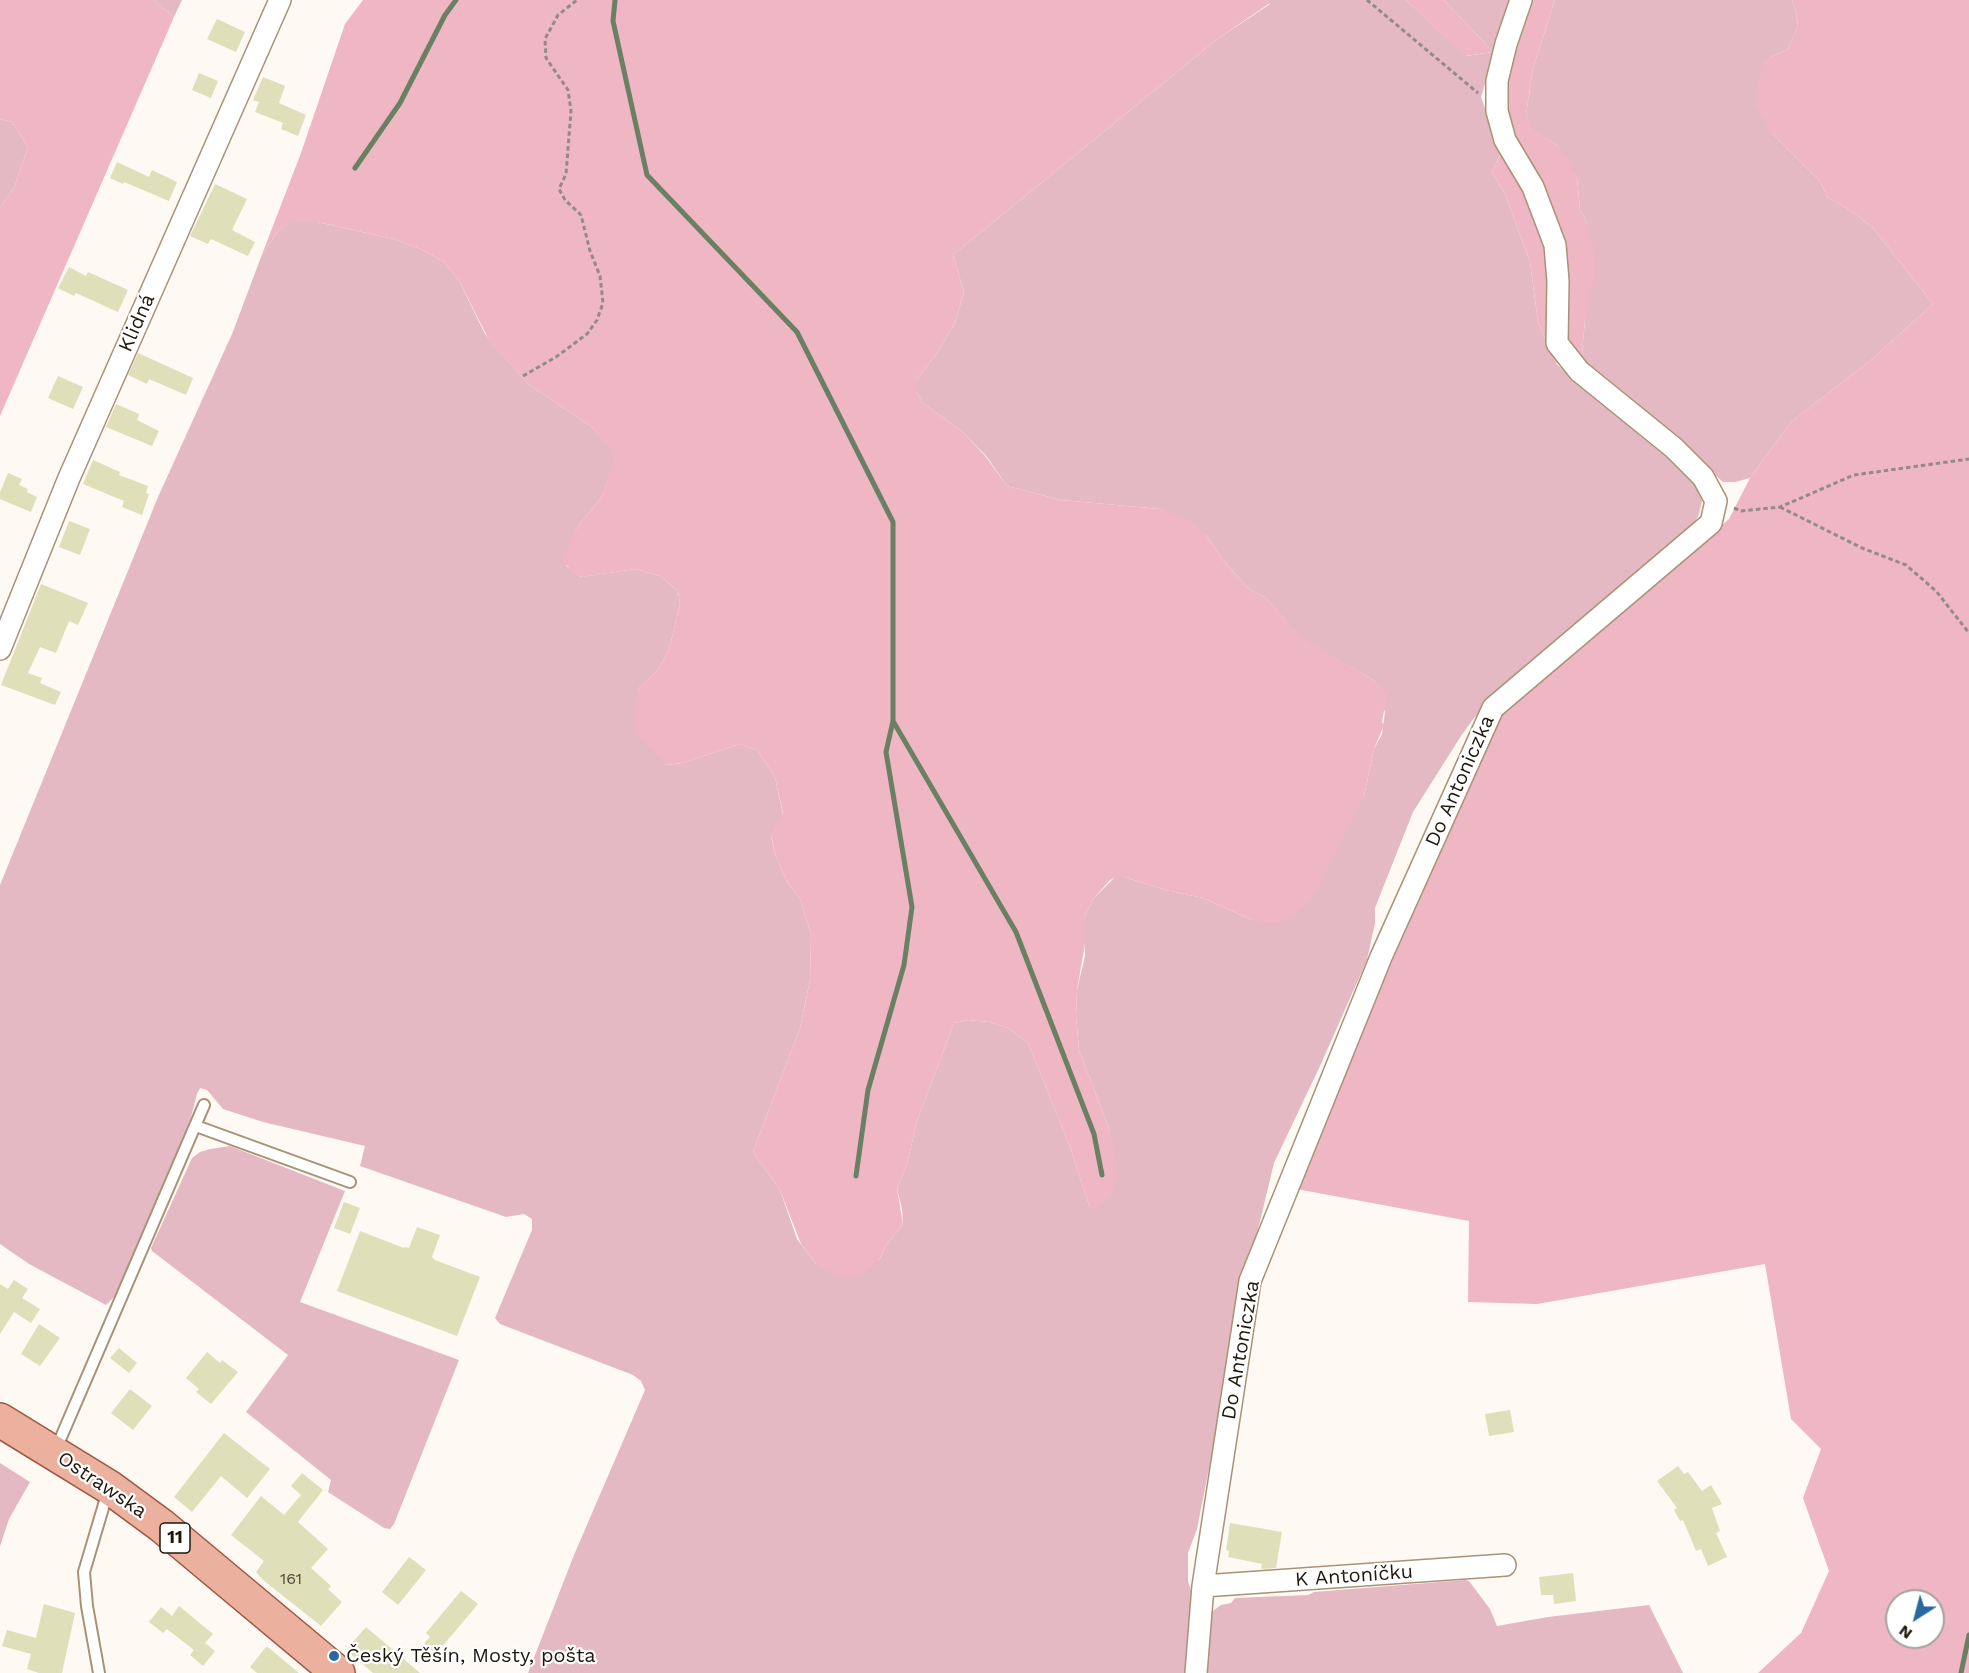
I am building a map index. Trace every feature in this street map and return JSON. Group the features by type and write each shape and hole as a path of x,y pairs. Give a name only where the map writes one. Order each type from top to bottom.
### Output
{"main road":[{"name":"Ostrawska","path":"0,1420 55,1452 162,1526 338,1673"}],"street":[{"name":"Klidná","path":"0,649 69,478 280,0"},
{"path":"1521,0 1506,44 1497,81 1497,111 1505,140 1533,187 1555,245 1558,281 1557,343 1578,371 1674,448 1703,477 1716,501"},
{"name":"Do Antoniczka","path":"1196,1673 1203,1586 1250,1281 1381,957 1493,708 1711,523 1716,501"},
{"name":"K Antoníčku","path":"1203,1586 1504,1565"}],"lane":[{"path":"55,1452 204,1106"},
{"path":"196,1126 350,1182"},
{"path":"99,1673 87,1606 84,1572 109,1488"}],"path":[{"path":"523,376 556,357 587,334 597,320 603,303 600,276 590,251 581,214 565,200 559,189 566,174 571,111 568,90 546,58 545,39 558,15 577,0"},
{"path":"1367,0 1480,94 1497,111"},
{"path":"1716,501 1741,511 1780,507 1854,475 1969,459"},
{"path":"1780,507 1862,548 1906,566 1936,591 1969,633"}],"shaded area":[{"path":"0,0 154,0 174,17 0,416 0,207 14,188 28,147 12,122 0,119"},
{"path":"154,0 182,0 174,17"},
{"path":"363,0 1265,0 1270,3 1216,40 953,255 964,292 955,323 938,352 917,379 917,392 923,403 965,434 986,457 1007,486 1061,500 1160,509 1186,518 1206,535 1223,560 1248,588 1266,598 1302,638 1375,681 1387,694 1382,722 1384,725 1374,749 1364,796 1318,890 1297,915 1273,923 1252,920 1203,898 1124,877 1110,880 1093,899 1085,916 1085,944 1077,990 1076,1016 1079,1050 1110,1131 1118,1173 1111,1196 1099,1209 1090,1208 1070,1147 1028,1043 1008,1028 989,1022 968,1020 954,1023 917,1121 907,1164 897,1189 903,1224 885,1247 879,1260 868,1271 853,1277 840,1276 816,1264 801,1244 780,1190 753,1152 800,1028 810,980 811,935 800,898 787,882 775,854 771,835 783,814 775,777 757,750 740,744 682,763 666,765 634,732 637,690 658,670 669,650 680,604 678,591 660,576 635,569 582,577 573,573 562,560 576,529 603,495 616,453 592,427 528,384 488,338 458,279 444,262 423,250 394,239 317,222 293,222 277,232 261,257 301,153 345,24"},
{"path":"1265,0 1406,0 1466,56 1493,52 1444,0 1510,0 1481,97 1501,152 1492,172 1505,194 1530,262 1538,322 1556,363 1573,380 1656,444 1694,481 1702,501 1699,514 1694,525 1676,542 1530,661 1503,687 1474,718 1461,736 1413,812 1375,908 1375,923 1367,960 1274,1163 1248,1271 1197,1529 1188,1553 1188,1581 1191,1591 1186,1673 528,1673 574,1555 645,1390 641,1381 633,1375 500,1324 495,1318 532,1230 532,1219 524,1214 506,1217 360,1166 365,1146 263,1122 223,1109 207,1090 200,1088 189,1125 118,1293 106,1305 29,1264 0,1244 0,885 158,497 232,334 261,257 277,232 292,222 317,222 394,239 423,250 444,262 458,279 485,334 528,384 592,427 617,453 603,495 576,529 566,566 581,577 635,569 660,576 678,591 680,604 669,650 658,670 637,690 666,765 682,763 740,744 757,750 775,777 783,815 771,836 775,854 787,882 800,898 811,935 810,980 800,1028 753,1152 780,1190 797,1239 816,1264 879,1260 885,1247 903,1224 897,1189 907,1164 917,1121 954,1023 968,1020 989,1022 1008,1028 1028,1043 1070,1147 1090,1208 1110,1131 1079,1050 1076,1016 1077,990 1085,956 1085,916 1093,899 1115,877 1124,877 1203,898 1252,920 1364,796 1374,749 1382,734 1385,712 1375,681 1302,639 1266,598 1248,588 1223,560 1206,535 1160,509 1061,500 1007,486 987,457 965,434 923,403 917,392 917,379 938,352 955,323 964,292 953,255 1216,40 1270,4"},
{"path":"1406,0 1444,0 1493,52 1465,56"},
{"path":"1529,0 1555,0 1533,68 1526,115 1534,131 1558,146 1569,159 1577,178 1580,209 1588,224 1592,240 1595,274 1585,320 1581,364 1556,363 1538,322 1530,262 1505,194 1492,172 1501,152 1504,76"},
{"path":"1555,0 1792,0 1798,26 1787,50 1770,57 1773,134 1820,181 1827,197 1850,210 1873,228 1933,304 1871,360 1791,422 1750,478 1723,482 1671,436 1581,364 1588,224 1580,209 1577,178 1558,146 1533,131 1526,115 1533,68"},
{"path":"1792,0 1969,0 1969,1673 1758,1673 1801,1633 1829,1571 1803,1498 1821,1449 1791,1419 1765,1264 1537,1304 1468,1302 1469,1221 1291,1188 1502,715 1729,519 1750,478 1791,422 1871,360 1933,304 1873,228 1850,210 1827,197 1820,181 1773,134 1756,106 1757,85 1763,63 1770,57 1787,50 1798,26"},
{"path":"0,119 12,122 28,147 14,188 0,207"},
{"path":"230,1146 345,1191 300,1302 459,1360 394,1524 390,1529 384,1528 328,1492 331,1480 246,1412 288,1355 152,1251 151,1248 192,1158 200,1152"},
{"path":"0,1463 30,1482 9,1519 0,1546"},
{"path":"1469,1581 1490,1609 1497,1626 1548,1617 1649,1605 1683,1673 1205,1673 1210,1613 1221,1605 1231,1603 1235,1598 1308,1595 1314,1592"}],"building":[{"path":"217,19 245,32 236,52 207,39"},
{"path":"199,73 218,81 211,98 192,90"},
{"path":"263,77 285,86 279,103 306,115 298,136 281,129 283,123 255,112 259,102 253,100"},
{"path":"117,162 149,177 152,170 177,182 169,201 110,178"},
{"path":"215,184 247,199 232,230 255,242 248,256 211,239 208,244 190,236"},
{"path":"69,267 86,276 88,272 128,290 118,312 76,293 74,296 58,288"},
{"path":"138,353 193,378 186,395 149,379 147,384 128,375"},
{"path":"58,376 83,387 73,409 48,398"},
{"path":"116,404 139,414 137,420 159,431 152,446 106,427"},
{"path":"93,460 120,472 119,475 148,486 146,493 149,494 142,515 122,507 124,501 83,484"},
{"path":"8,473 22,479 19,485 37,497 31,512 0,499 0,492"},
{"path":"69,521 90,529 80,555 59,547"},
{"path":"41,584 88,603 78,625 69,621 56,653 40,647 28,673 42,678 40,683 61,692 55,705 1,685"},
{"path":"344,1202 360,1208 350,1234 334,1228"},
{"path":"417,1227 440,1235 432,1257 435,1260 480,1277 457,1336 337,1291 360,1231 409,1248"},
{"path":"14,1280 28,1289 22,1298 40,1309 31,1323 14,1312 0,1334 0,1284 8,1289"},
{"path":"39,1324 60,1338 40,1366 21,1354"},
{"path":"119,1348 137,1363 129,1373 110,1358"},
{"path":"207,1352 220,1363 222,1360 238,1372 211,1404 196,1392 199,1389 186,1378"},
{"path":"130,1389 152,1406 133,1430 111,1413"},
{"path":"1510,1410 1514,1432 1489,1436 1485,1414"},
{"path":"224,1433 270,1469 247,1498 221,1476 192,1512 174,1497"},
{"path":"1678,1466 1684,1474 1688,1472 1702,1491 1711,1485 1722,1504 1712,1508 1720,1531 1716,1533 1727,1557 1708,1566 1701,1549 1696,1551 1683,1520 1680,1521 1674,1510 1677,1508 1657,1481"},
{"path":"302,1473 323,1490 298,1522 328,1549 311,1568 331,1586 328,1589 342,1602 321,1626 263,1580 256,1572 264,1561 231,1535 261,1496 284,1515 301,1495 291,1486"},
{"path":"1230,1523 1282,1532 1276,1568 1261,1569 1262,1564 1228,1557 1229,1551 1226,1550"},
{"path":"409,1557 426,1570 398,1605 382,1592"},
{"path":"1573,1573 1576,1601 1554,1604 1553,1595 1541,1595 1539,1577"},
{"path":"461,1591 478,1604 436,1654 424,1643 430,1637 426,1633"},
{"path":"44,1604 75,1613 62,1673 39,1673 27,1669 31,1654 2,1646 7,1630 36,1638"},
{"path":"179,1606 213,1634 205,1643 215,1651 203,1666 190,1655 194,1650 167,1629 163,1633 149,1622 161,1607 172,1616"},
{"path":"366,1627 420,1673 373,1673 346,1650"},
{"path":"266,1647 299,1673 257,1673 250,1667"}],"waterway":[{"path":"355,168 400,103 445,15 456,0"},
{"path":"615,0 613,21 647,175 797,332 893,522 893,721 886,752 912,907 904,965 868,1090 856,1176"},
{"path":"893,721 1016,932 1094,1134 1102,1175"},
{"path":"1961,1673 1969,1635"}],"place":[{"name":"Český Těšín, Mosty, pošta","path":"334,1656"}]}
